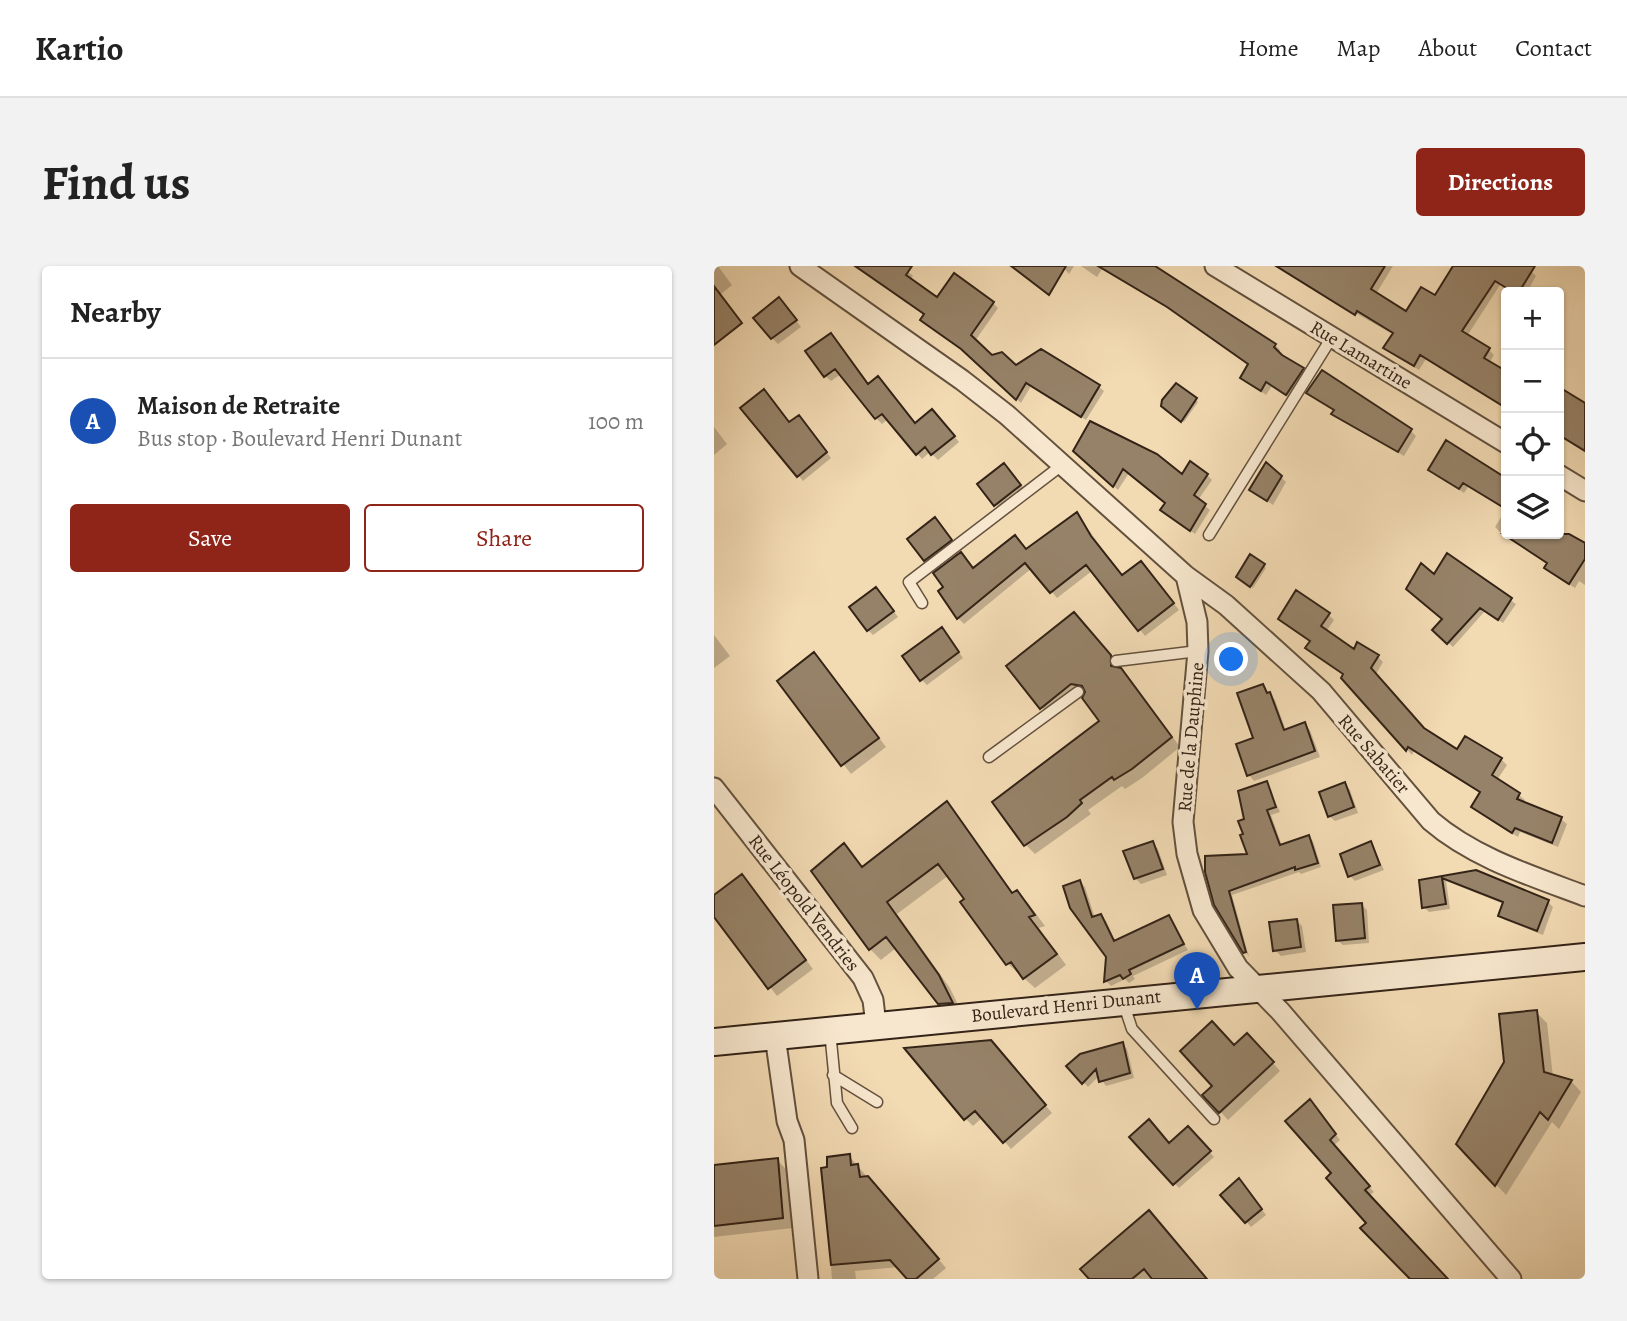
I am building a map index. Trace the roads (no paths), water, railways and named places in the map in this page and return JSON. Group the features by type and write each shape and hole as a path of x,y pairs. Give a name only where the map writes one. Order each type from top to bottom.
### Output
{"main road":[{"name":"Boulevard Henri Dunant","path":"714,1042 1585,957"}],"street":[{"path":"800,266 962,380 1186,576"},
{"name":"Rue Lamartine","path":"1215,266 1501,440"},
{"path":"1561,476 1585,491"},
{"name":"Rue de la Dauphine","path":"1186,576 1197,622 1198,651 1183,822 1194,886 1214,932 1238,968 1259,988 1511,1279"},
{"name":"Rue Sabatier","path":"1186,576 1226,605 1321,691 1431,821 1448,836 1476,852 1585,896"},
{"name":"Rue Léopold Vendries","path":"714,788 863,978 873,1000 876,1025"},
{"path":"775,1036 787,1121 794,1140 808,1279"}],"lane":[{"path":"1209,535 1332,337"},
{"path":"922,603 909,582 1062,465"},
{"path":"1116,662 1198,651"},
{"path":"989,757 1078,692"},
{"path":"1122,1001 1132,1029 1214,1119"},
{"path":"830,1031 837,1103 852,1128"},
{"path":"833,1075 877,1102"}],"place":[{"name":"Maison de Retraite","path":"1197,1010"}]}
